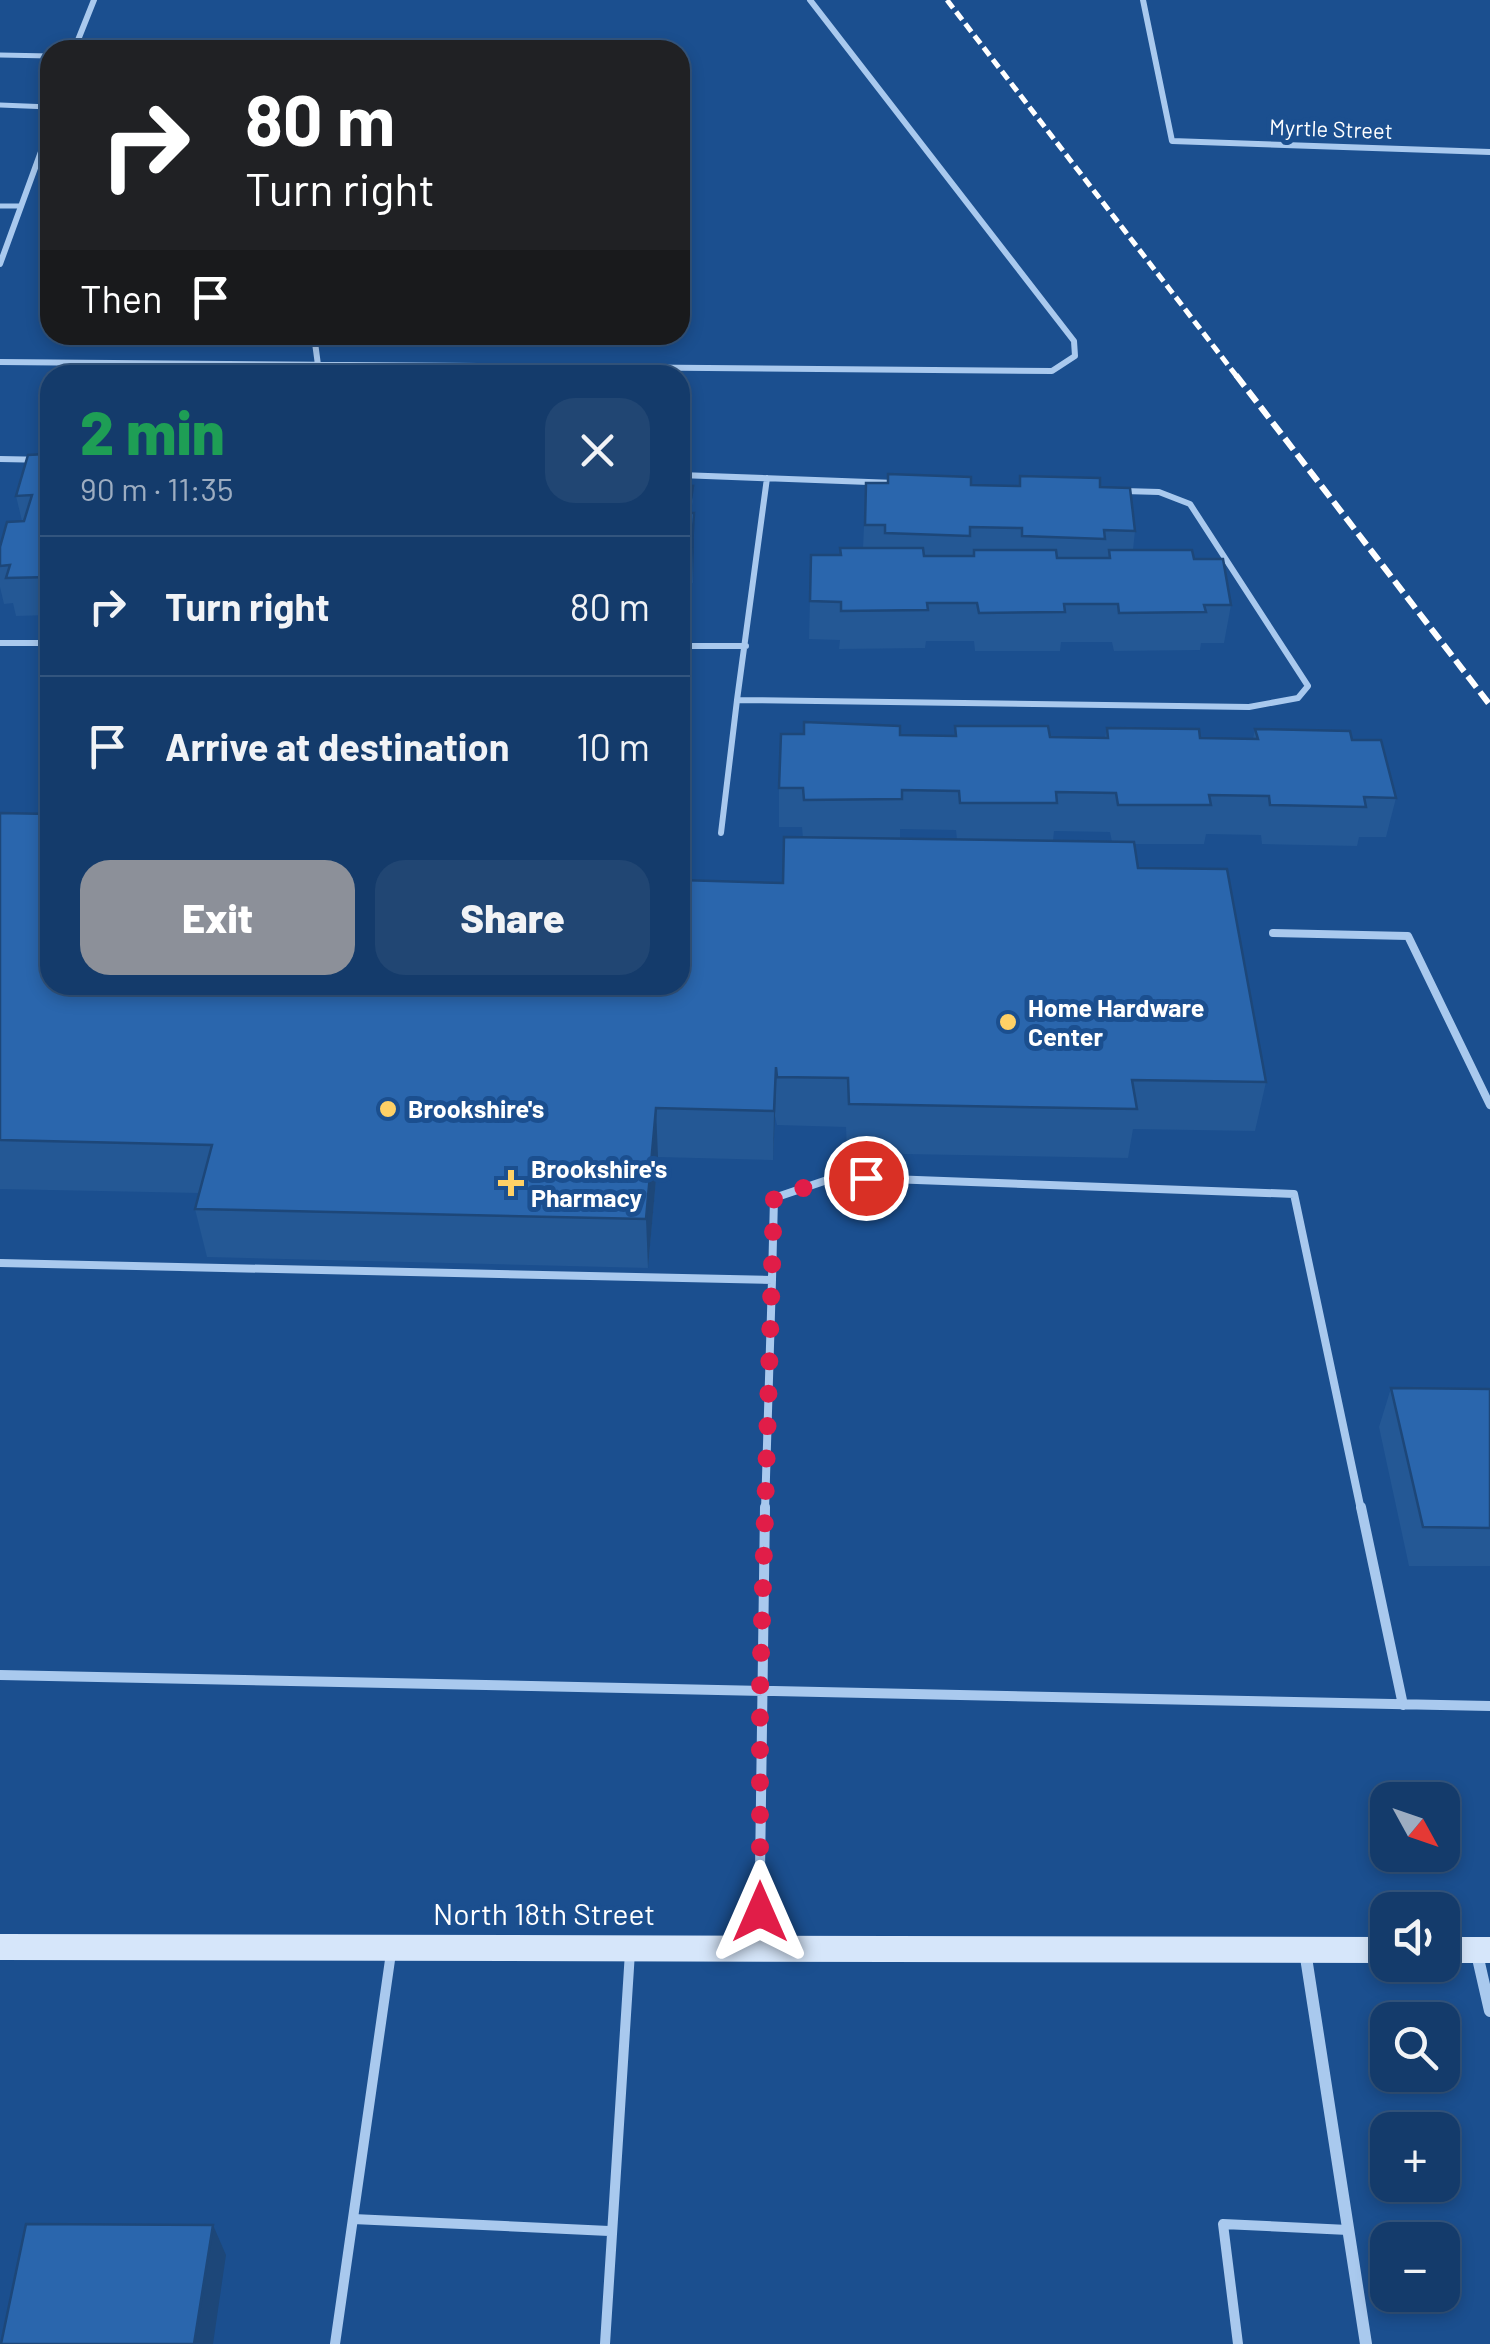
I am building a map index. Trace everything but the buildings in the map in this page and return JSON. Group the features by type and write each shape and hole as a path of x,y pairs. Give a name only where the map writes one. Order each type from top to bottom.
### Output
{"main road":[{"name":"North 18th Street","path":"0,1946 1370,1950"}],"street":[{"path":"78,40 94,0"},
{"path":"690,368 1052,371 1076,356 1074,341 810,0"},
{"name":"Myrtle Street","path":"1144,0 1172,141 1490,152"},
{"path":"0,264 40,154"},
{"path":"315,345 318,364"},
{"path":"0,362 423,365"},
{"path":"1304,1950 1366,2344"},
{"path":"1483,1950 1490,2011"}],"lane":[{"path":"0,55 40,56"},
{"path":"0,105 40,107"},
{"path":"0,206 21,206"},
{"path":"0,458 40,460"},
{"path":"690,476 904,483"},
{"path":"721,834 767,478"},
{"path":"738,700 1249,707 1298,698 1308,686 1190,504 1159,492 1120,491"},
{"path":"0,643 40,644"},
{"path":"690,646 746,646"},
{"path":"1272,933 1408,936 1490,1106"},
{"path":"759,1948 760,1691 774,1198 836,1177 1294,1194 1403,1705"},
{"path":"0,1263 772,1280"},
{"path":"0,1675 1490,1706"},
{"path":"335,2344 392,1947"},
{"path":"604,2344 630,1948"},
{"path":"353,2219 609,2231"},
{"path":"1238,2344 1224,2224 1348,2230"}],"railway":[{"path":"947,0 1238,378"},
{"path":"1236,375 1490,705"}],"place":[{"name":"Home Hardware Center","path":"1008,1022"},
{"name":"Brookshire's","path":"388,1109"},
{"name":"Brookshire's Pharmacy","path":"511,1183"}],"route":[{"path":"760,1912 760,1691 774,1198 836,1177 866,1178"}]}
